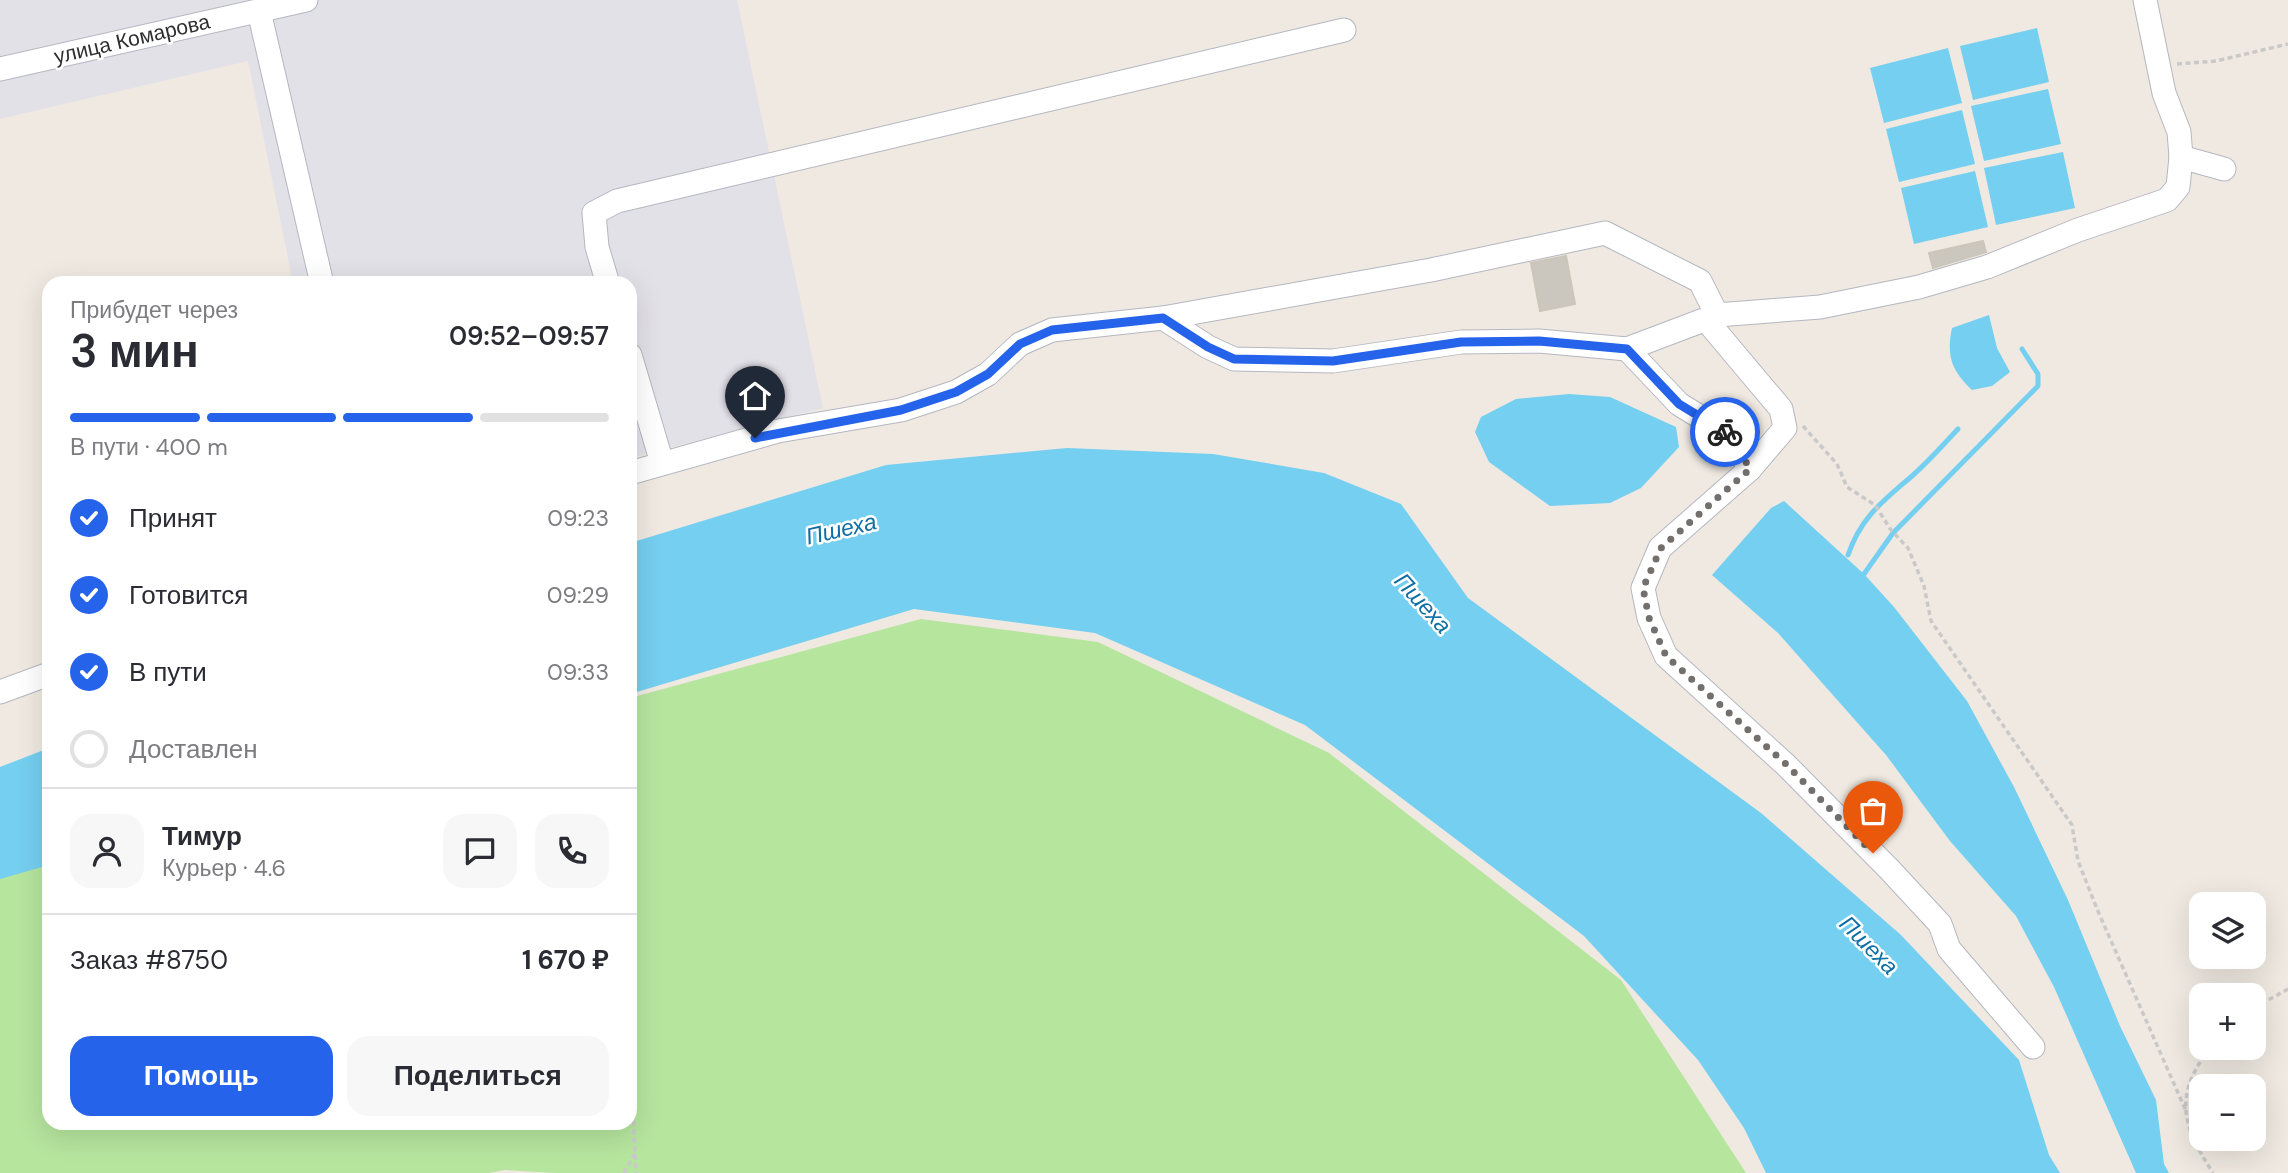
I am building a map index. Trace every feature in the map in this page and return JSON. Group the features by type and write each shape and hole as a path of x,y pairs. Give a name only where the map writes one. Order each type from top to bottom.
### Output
{"lane":[{"name":"улица Комарова","path":"0,69 306,0"},
{"path":"1163,318 1208,347 1234,359 1333,361 1461,342 1539,341 1627,349 1712,318 1820,307 1919,287 1987,267 2078,230 2167,200 2178,187 2181,157 2179,132 2164,93 2161,64 2145,0"},
{"path":"259,11 320,276"},
{"path":"606,276 597,247 594,213 617,201 1344,30"},
{"path":"2181,157 2224,169"},
{"path":"637,471 778,431 901,410 956,392 988,374 1020,344 1052,330 1163,318 1431,270 1605,233 1700,281 1712,318 1781,409 1785,428 1750,469 1661,548 1643,588 1649,618 1666,656 1787,765 1890,870 1940,924 1949,949 2033,1047"},
{"path":"1627,349 1679,404 1731,436 1750,469"},
{"path":"637,379 662,463"},
{"path":"0,692 42,677"}],"path":[{"path":"2161,64 2216,61 2288,44"},
{"path":"1781,409 1807,429 1837,464 1847,487 1875,505 1916,561 1931,621 2073,825 2078,861 2097,909 2186,1111 2190,1137 2213,1173"},
{"path":"2266,1001 2288,989"},
{"path":"2186,1111 2191,1072 2200,1060"},
{"path":"635,1130 636,1173"},
{"path":"624,1173 636,1151"}],"shaded area":[{"path":"0,0 737,0 823,408 637,456 637,276 292,276 248,61 0,119"}],"green space":[{"path":"921,619 1098,642 1329,753 1621,980 1746,1173 555,1173 505,1170 488,1173 0,1173 0,867 42,856 42,1130 637,1130 637,696"}],"water":[{"path":"2037,28 2049,82 1973,100 1960,46"},
{"path":"1948,48 1962,103 1884,123 1870,68"},
{"path":"2048,89 2061,144 1984,161 1971,106"},
{"path":"1962,110 1975,164 1899,182 1886,129"},
{"path":"2063,152 2075,208 1996,225 1984,168"},
{"path":"1975,171 1988,227 1914,244 1901,188"},
{"path":"1989,315 1997,348 2010,372 1992,386 1972,390 1952,362 1952,328"},
{"path":"1569,394 1610,397 1676,427 1679,447 1641,488 1610,503 1550,506 1489,462 1475,432 1481,417 1516,399"},
{"name":"Пшеха","path":"1067,448 1213,454 1324,473 1401,504 1468,598 1761,813 1901,935 2019,1060 2049,1155 2060,1173 1766,1173 1744,1128 1698,1060 1584,936 1305,725 1095,633 914,609 637,692 637,541 886,465"},
{"path":"1784,501 1864,574 1894,607 1967,701 2014,787 2068,900 2120,1026 2156,1100 2164,1164 2169,1173 2136,1173 2054,987 2016,916 1950,841 1886,755 1778,633 1712,575 1771,508"},
{"path":"42,751 42,867 0,879 0,767"}],"building":[{"path":"1983,241 1986,252 1933,268 1929,253"},
{"path":"1566,256 1575,304 1540,311 1531,263"}],"waterway":[{"path":"1864,574 1893,533 2038,386 2038,374 2022,349"},
{"path":"1848,555 1866,520 1958,429"}],"way so far":[{"path":"1725,432 1731,436 1750,469 1661,548 1643,588 1649,618 1666,656 1787,765 1873,853"}],"route":[{"path":"755,438 778,431 901,410 956,392 988,374 1020,344 1052,330 1163,318 1208,347 1234,359 1333,361 1383,356 1461,342 1539,341 1627,349 1653,373 1663,390 1679,404 1725,432"}]}
